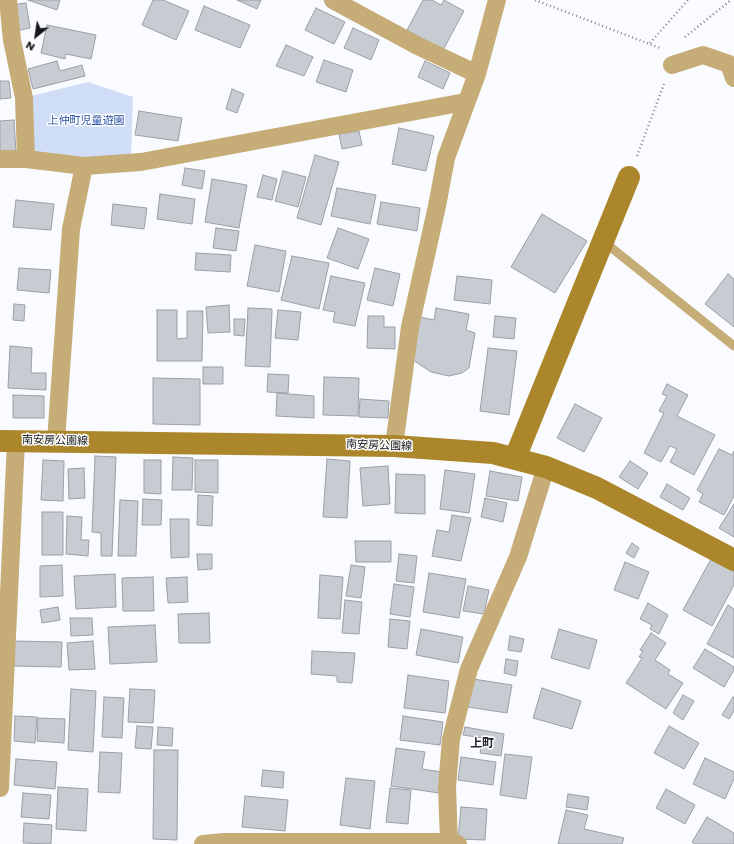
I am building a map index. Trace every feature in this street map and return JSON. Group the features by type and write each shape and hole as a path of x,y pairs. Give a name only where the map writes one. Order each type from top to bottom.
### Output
{"main road":[{"path":"515,458 629,177"},
{"name":"南安房公園線","path":"8,441 394,446 493,453 546,467 597,488 734,560"}],"street":[{"path":"8,0 12,40 24,98 26,159"},
{"path":"333,0 416,45 477,74"},
{"path":"394,446 410,327 446,158 477,74 497,0"},
{"path":"672,65 703,55 732,70"},
{"path":"0,159 26,159 84,166 140,162 466,102"},
{"path":"56,442 71,229 84,166"},
{"path":"0,788 8,441"},
{"path":"203,844 453,843 447,787 451,739 469,669 518,557 546,467"}],"lane":[{"path":"603,241 734,346"}],"path":[{"path":"535,0 650,43 668,52 672,65 629,177"},
{"path":"650,43 688,0"},
{"path":"685,38 732,0"}],"green space":[{"name":"上仲町児童遊園","path":"88,82 133,97 131,156 84,159 34,152 31,96"}],"building":[{"path":"28,0 60,0 57,10"},
{"path":"153,0 163,0 189,11 176,40 142,25"},
{"path":"237,0 261,0 257,9"},
{"path":"423,0 432,0 441,5 444,0 464,11 443,50 407,30"},
{"path":"26,3 30,28 16,31 11,5"},
{"path":"204,6 250,25 240,48 195,30"},
{"path":"316,8 345,22 334,44 305,30"},
{"path":"47,25 96,35 91,59 66,54 65,59 41,53"},
{"path":"353,28 379,40 371,60 344,48"},
{"path":"286,45 313,57 304,76 276,66"},
{"path":"324,60 353,70 346,92 316,82"},
{"path":"57,61 60,71 82,65 85,76 33,89 28,69"},
{"path":"425,61 450,73 443,89 418,77"},
{"path":"0,81 9,81 11,98 0,99"},
{"path":"232,89 244,94 237,113 226,109"},
{"path":"139,111 182,118 178,141 135,135"},
{"path":"14,120 16,152 0,153 0,121"},
{"path":"399,128 434,136 426,171 392,164"},
{"path":"359,131 362,145 342,149 339,134"},
{"path":"315,155 339,162 321,225 297,218"},
{"path":"185,168 205,171 202,189 182,185"},
{"path":"283,171 306,177 298,207 275,201"},
{"path":"263,175 277,179 272,200 257,197"},
{"path":"212,179 247,185 239,228 205,222"},
{"path":"337,188 376,195 370,224 331,216"},
{"path":"160,194 195,199 192,224 157,219"},
{"path":"16,200 54,204 51,230 13,227"},
{"path":"381,202 420,208 417,231 377,224"},
{"path":"113,204 147,208 144,229 111,225"},
{"path":"542,214 587,241 555,293 511,267"},
{"path":"216,228 239,231 236,251 213,248"},
{"path":"338,228 369,239 358,269 327,258"},
{"path":"255,245 286,251 279,292 247,286"},
{"path":"196,253 231,255 230,272 195,270"},
{"path":"292,256 329,263 319,309 281,300"},
{"path":"19,268 51,270 49,293 17,290"},
{"path":"375,268 400,274 393,306 367,300"},
{"path":"728,274 734,279 734,327 705,304"},
{"path":"331,276 365,283 355,326 333,322 335,312 323,310"},
{"path":"457,276 492,280 490,304 454,300"},
{"path":"14,304 25,305 24,321 13,320"},
{"path":"229,305 230,332 208,333 206,307"},
{"path":"248,308 272,309 270,367 245,366"},
{"path":"436,308 469,314 466,330 475,333 469,368 462,373 449,376 431,372 413,360 420,317 434,320"},
{"path":"157,310 177,310 177,339 187,338 187,311 203,311 202,361 157,361"},
{"path":"278,310 301,312 298,340 275,338"},
{"path":"368,316 384,316 384,327 395,327 395,349 367,348"},
{"path":"495,316 516,318 514,339 493,337"},
{"path":"234,319 245,319 244,336 234,335"},
{"path":"10,346 32,348 31,373 46,373 46,390 8,388"},
{"path":"488,348 517,351 509,415 480,411"},
{"path":"203,367 223,367 223,384 203,384"},
{"path":"268,374 289,375 288,393 267,392"},
{"path":"324,377 359,378 358,416 323,415"},
{"path":"153,378 200,379 200,425 153,424"},
{"path":"667,384 688,395 677,416 715,435 694,475 670,462 677,449 670,446 661,462 644,453 664,413 659,411 667,396 662,394"},
{"path":"277,393 314,396 314,418 276,416"},
{"path":"13,395 44,396 44,418 13,418"},
{"path":"360,399 389,401 388,418 359,417"},
{"path":"575,404 602,418 584,452 557,438"},
{"path":"719,449 732,455 734,451 734,496 724,515 699,502 703,494 697,490"},
{"path":"95,456 116,457 112,556 101,556 101,533 92,532"},
{"path":"173,457 193,458 192,490 172,490"},
{"path":"327,459 350,461 347,518 323,517"},
{"path":"43,460 64,461 63,501 41,500"},
{"path":"144,460 161,460 161,494 144,493"},
{"path":"195,460 218,460 218,493 195,492"},
{"path":"630,461 648,473 638,489 619,477"},
{"path":"388,466 390,504 363,506 360,468"},
{"path":"84,468 85,498 69,499 68,469"},
{"path":"445,470 475,474 469,513 440,509"},
{"path":"490,471 522,477 518,501 486,496"},
{"path":"396,474 425,475 425,514 395,513"},
{"path":"667,484 690,498 683,510 660,497"},
{"path":"198,495 213,496 212,526 197,525"},
{"path":"485,498 507,503 503,522 481,517"},
{"path":"143,499 162,500 161,525 142,525"},
{"path":"120,500 138,501 136,556 118,556"},
{"path":"734,504 734,537 719,528"},
{"path":"42,512 63,512 63,555 42,555"},
{"path":"452,515 471,518 461,561 432,556 437,530 449,532"},
{"path":"67,516 82,517 81,540 89,540 88,556 66,554"},
{"path":"170,519 189,519 189,557 171,558"},
{"path":"355,541 391,541 391,562 356,562"},
{"path":"632,543 639,548 634,558 626,553"},
{"path":"197,554 212,554 212,569 198,570"},
{"path":"399,554 417,556 414,583 396,581"},
{"path":"711,559 734,571 734,585 712,626 683,610"},
{"path":"625,562 649,572 638,599 614,590"},
{"path":"62,565 63,596 40,597 40,566"},
{"path":"351,565 365,567 361,598 346,596"},
{"path":"429,573 466,579 459,618 423,612"},
{"path":"115,574 116,607 76,609 74,576"},
{"path":"320,575 343,577 340,619 318,618"},
{"path":"153,577 154,611 123,611 122,578"},
{"path":"187,577 188,602 168,603 166,578"},
{"path":"394,584 414,587 410,617 390,614"},
{"path":"468,586 489,590 484,614 463,611"},
{"path":"345,600 362,602 359,634 342,633"},
{"path":"648,603 668,615 659,634 650,629 652,625 640,619"},
{"path":"728,605 734,609 734,658 707,644"},
{"path":"58,607 60,620 42,623 40,610"},
{"path":"209,613 210,643 179,643 178,614"},
{"path":"70,618 92,618 93,635 71,636"},
{"path":"390,619 410,621 407,649 388,647"},
{"path":"155,625 157,662 110,664 108,627"},
{"path":"421,629 463,637 458,663 416,655"},
{"path":"559,629 597,640 589,669 551,658"},
{"path":"651,633 666,643 655,660 670,670 668,674 683,683 666,709 626,683 642,658 639,657 643,651 640,650"},
{"path":"510,636 524,639 521,652 508,650"},
{"path":"13,641 62,642 61,667 12,666"},
{"path":"93,641 95,669 69,670 67,643"},
{"path":"705,649 734,667 734,670 724,687 693,668"},
{"path":"312,651 355,653 352,683 337,682 337,676 311,674"},
{"path":"506,659 518,661 516,676 504,673"},
{"path":"408,675 449,681 445,713 404,708"},
{"path":"473,679 512,685 507,713 468,707"},
{"path":"542,688 581,701 572,729 533,718"},
{"path":"71,689 96,691 93,752 68,750"},
{"path":"130,689 155,690 153,723 128,722"},
{"path":"683,695 694,701 683,720 673,713"},
{"path":"104,697 124,698 122,738 102,737"},
{"path":"733,697 734,711 729,719 722,715"},
{"path":"15,716 37,717 35,743 14,741"},
{"path":"403,716 443,722 440,745 400,740"},
{"path":"38,718 65,719 64,743 37,741"},
{"path":"137,726 153,727 151,749 135,748"},
{"path":"669,726 699,743 684,769 654,753"},
{"path":"158,727 173,728 172,746 157,745"},
{"path":"465,727 504,734 501,756 480,753 483,738 463,735"},
{"path":"396,748 425,752 422,769 442,772 439,793 391,786"},
{"path":"154,750 178,750 177,840 153,839"},
{"path":"100,752 122,753 120,793 98,792"},
{"path":"505,754 532,757 526,799 500,795"},
{"path":"461,757 496,762 493,785 458,780"},
{"path":"705,758 734,772 734,779 725,799 693,784"},
{"path":"16,759 57,762 55,789 14,785"},
{"path":"263,770 284,772 283,788 261,786"},
{"path":"346,778 375,781 370,829 340,825"},
{"path":"58,787 88,789 86,831 56,829"},
{"path":"390,788 411,790 408,824 386,822"},
{"path":"666,789 695,805 685,824 656,808"},
{"path":"23,793 51,795 49,819 21,817"},
{"path":"568,794 589,797 587,810 566,807"},
{"path":"245,796 288,800 285,831 242,827"},
{"path":"461,807 487,809 485,840 458,839"},
{"path":"566,810 588,815 584,829 624,838 622,844 558,844"},
{"path":"707,817 734,833 734,844 695,844 692,842"},
{"path":"24,823 52,825 51,844 23,843"}],"district":[{"name":"上町","path":"482,744"}]}
